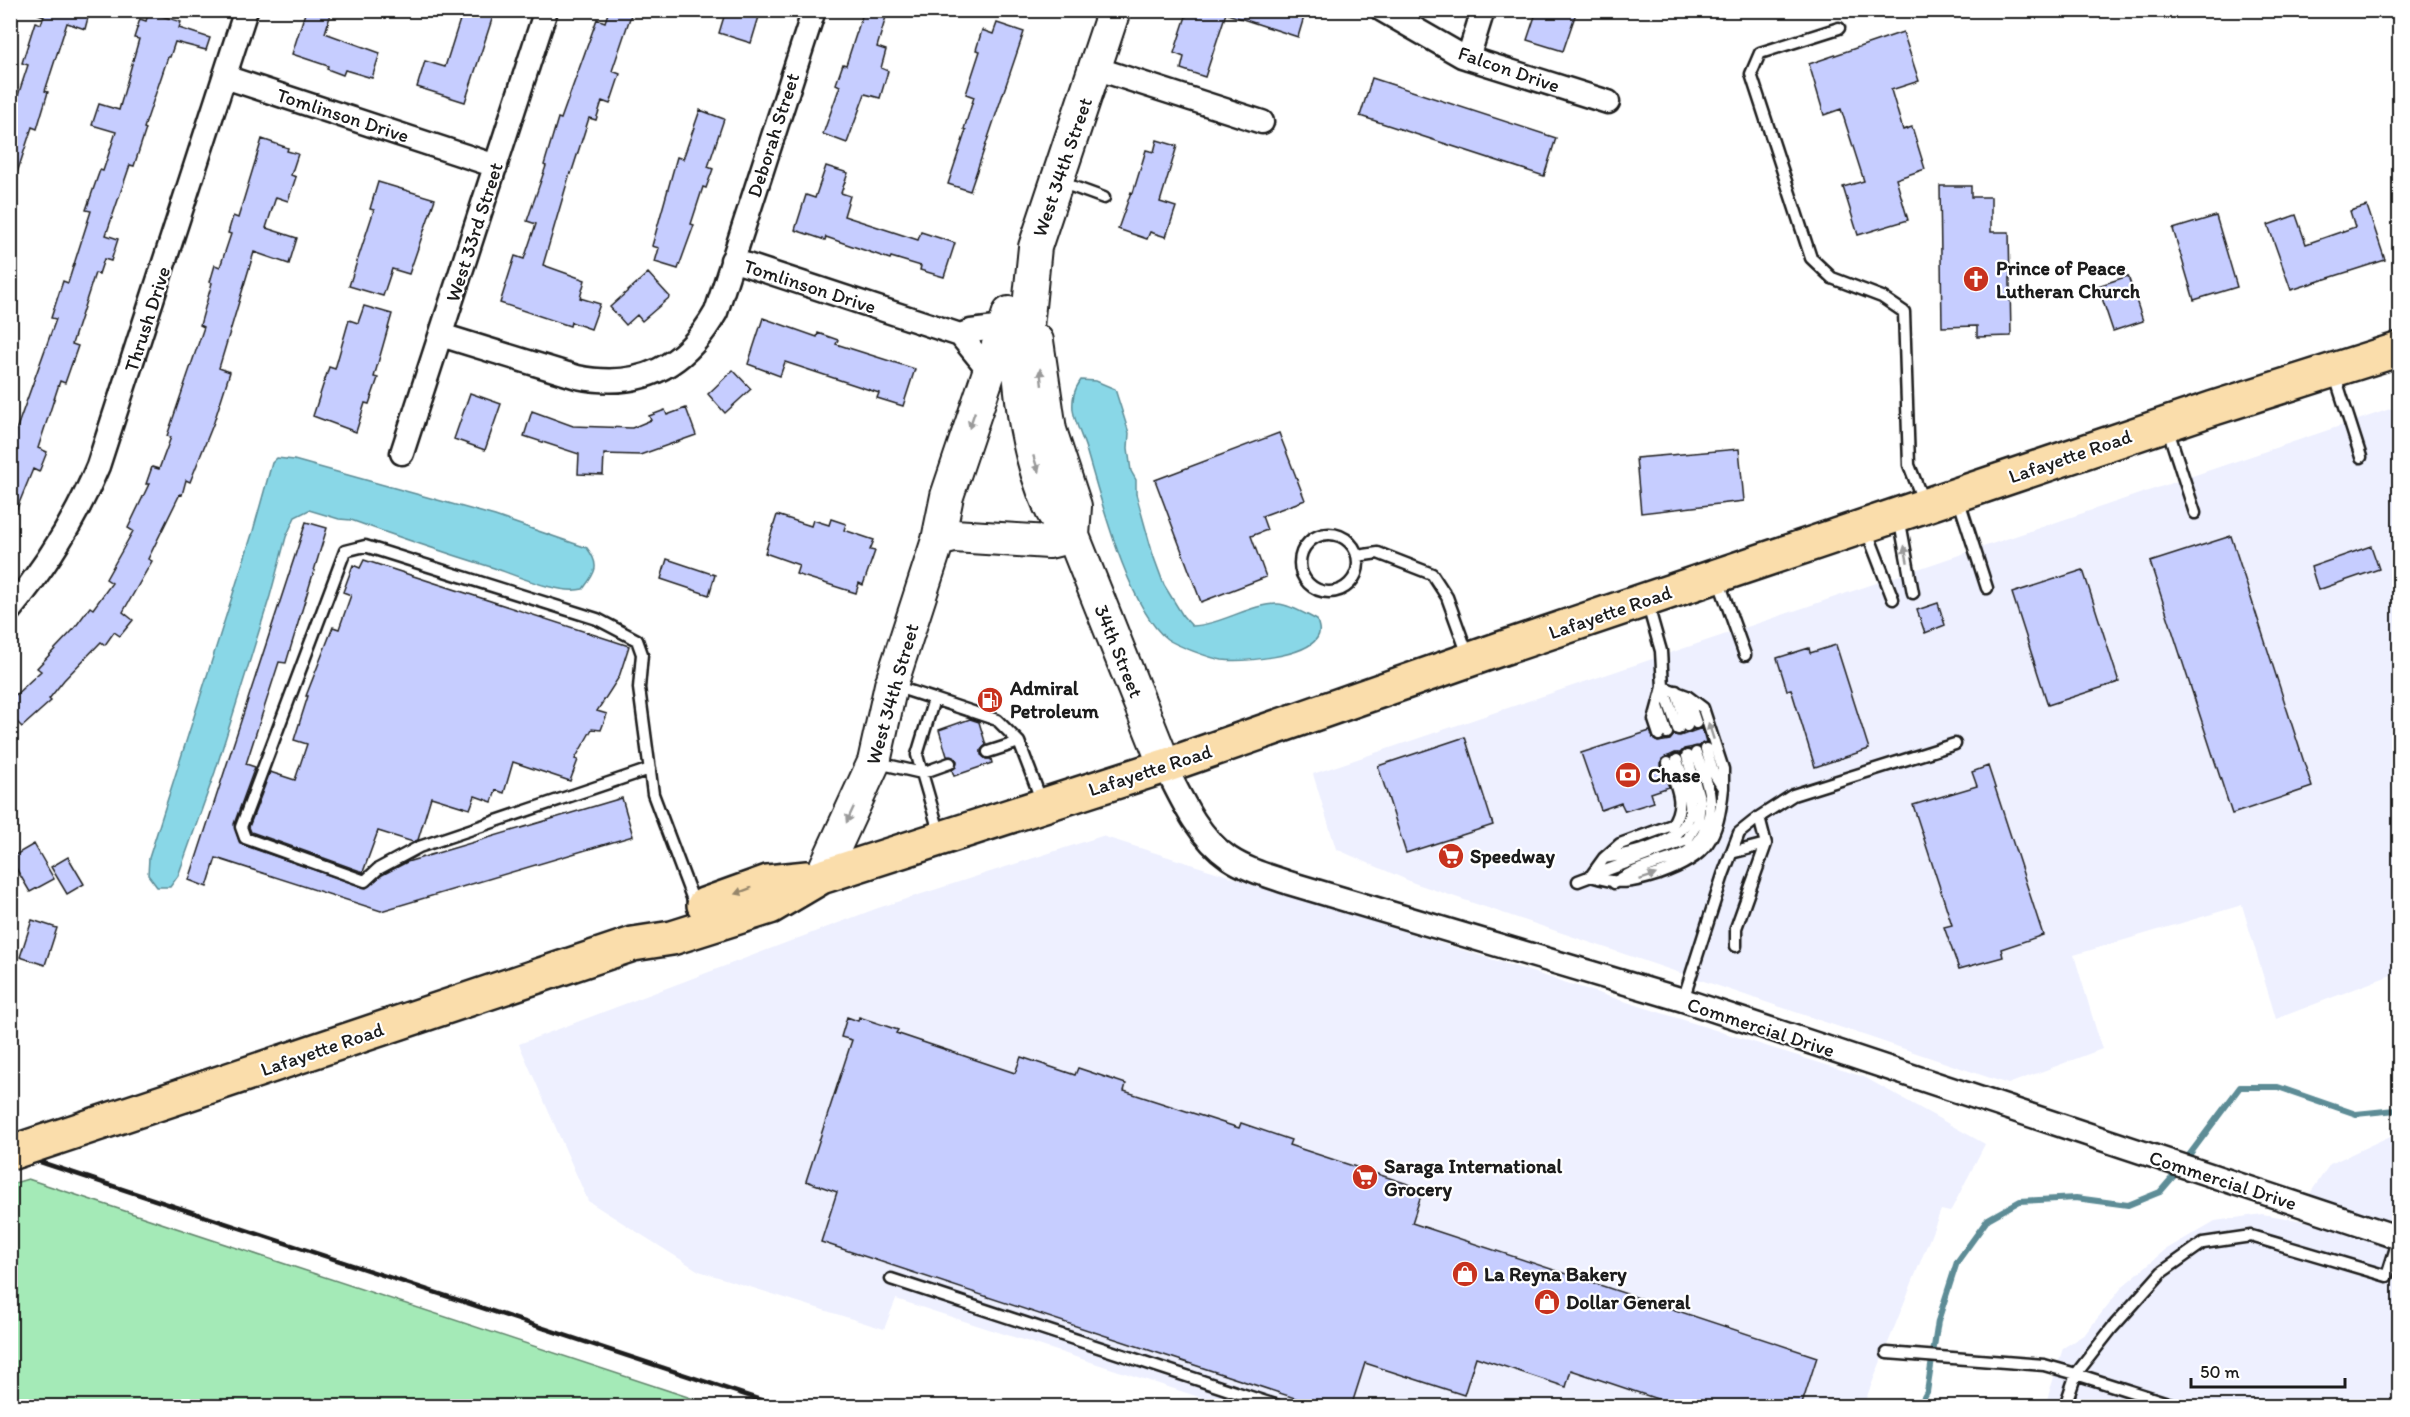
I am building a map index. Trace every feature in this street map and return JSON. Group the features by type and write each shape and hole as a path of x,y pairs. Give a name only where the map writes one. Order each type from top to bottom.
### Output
{"main road":[{"name":"Lafayette Road","path":"633,944 641,929 768,882 820,877 1165,766 2166,424 2400,349"},
{"name":"Lafayette Road","path":"10,1153 633,944 672,938 770,907 820,877"}],"street":[{"name":"Thrush Drive","path":"10,610 55,551 87,492 98,466 246,10"},
{"name":"West 33rd Street","path":"402,453 546,10"},
{"name":"Deborah Street","path":"732,261 814,10"},
{"name":"West 34th Street","path":"820,877 874,762 891,685 938,540 947,496 988,374 1016,327 1035,247 1114,10"},
{"name":"Falcon Drive","path":"1382,10 1468,58 1608,102"},
{"path":"1468,58 1483,10"},
{"path":"1095,68 1262,122"},
{"name":"Tomlinson Drive","path":"225,76 496,166"},
{"name":"Tomlinson Drive","path":"441,335 593,380 617,381 640,377 673,363 694,344 716,312 732,261 960,335 1016,327"},
{"path":"938,540 954,536 1049,542 1073,536 1075,506 1050,430 1038,343 1016,327"},
{"path":"960,335 983,363 988,374"},
{"name":"34th Street","path":"1073,536 1165,766"},
{"name":"Commercial Drive","path":"1165,766 1185,806 1207,838 1226,856 1289,884 1683,1000 2399,1238"}],"lane":[{"path":"1839,28 1760,53 1751,74 1811,258 1832,278 1882,297 1904,312 1913,593"},
{"path":"1057,181 1104,198"},
{"path":"2333,370 2361,457"},
{"path":"2166,424 2195,513"},
{"path":"1957,495 1987,588"},
{"path":"1864,526 1893,599"},
{"path":"1322,535 1339,536 1348,541 1357,556 1358,566 1352,581 1335,592 1321,592 1312,588 1304,579 1300,569 1301,554 1306,545 1322,535"},
{"path":"650,769 419,847 378,869 365,880 245,838 242,827 345,552 365,546 597,619 637,640 642,654 639,688 650,769 653,794 696,908"},
{"path":"1357,556 1378,553 1432,574 1447,597 1470,661"},
{"path":"1717,576 1744,655"},
{"path":"1646,600 1661,651 1663,687 1678,729"},
{"path":"891,685 997,720 1019,742 1044,805"},
{"path":"1591,876 1614,883 1630,883 1683,866 1704,849 1718,822 1723,769 1703,708 1687,696 1663,687"},
{"path":"1663,687 1658,706 1678,729"},
{"path":"1676,692 1678,729"},
{"path":"1678,729 1687,696"},
{"path":"934,699 917,754 940,838"},
{"path":"988,752 1019,742"},
{"path":"1683,1000 1739,834 1793,795 1955,744"},
{"path":"1687,756 1713,772 1723,788"},
{"path":"1591,876 1604,858 1620,844 1672,825 1680,813 1687,756"},
{"path":"1578,881 1687,840 1698,822 1701,801 1687,756"},
{"path":"1614,883 1628,873 1682,855 1700,839 1707,827 1711,801 1687,756"},
{"path":"874,762 922,773 950,763"},
{"path":"1736,946 1736,928 1766,844 1760,817"},
{"path":"1731,853 1766,844"},
{"path":"2065,1407 2076,1374 2112,1328 2162,1272 2203,1243 2251,1236 2387,1276 2399,1238"},
{"path":"891,1279 1278,1407"},
{"path":"1887,1353 2044,1365 2177,1407"}],"shaded area":[{"path":"2399,406 2399,972 2276,1019 2242,905 2074,955 2102,1049 2008,1084 1414,883 1336,849 1313,774"},
{"path":"1102,836 1864,1077 1985,1144 1950,1212 1941,1210 1863,1406 1227,1406 896,1299 884,1329 699,1271 588,1201 519,1044 878,908"},
{"path":"2399,1132 2399,1225 2309,1195 2330,1164"},
{"path":"2262,1214 2310,1222 2399,1251 2399,1406 2045,1406 2063,1348 2085,1334 2123,1286 2165,1250 2215,1221"}],"green space":[{"path":"28,1179 715,1406 11,1406 11,1184"}],"water":[{"path":"1081,380 1096,381 1115,389 1129,433 1131,471 1136,480 1136,494 1153,555 1164,585 1192,626 1214,622 1258,607 1278,604 1298,610 1317,620 1319,634 1317,638 1300,650 1287,654 1244,660 1222,660 1172,642 1153,624 1128,579 1075,420 1073,398"},
{"path":"277,458 294,460 495,516 587,548 594,560 595,569 583,589 562,589 539,584 351,520 339,519 309,510 295,517 286,537 215,772 178,876 170,887 157,887 148,875 149,858 253,531 272,463"}],"building":[{"path":"38,10 90,10 85,29 67,23 45,91 48,92 37,129 32,127 14,182 10,181 10,120 28,65 22,63 35,22 41,24 44,16 38,14"},
{"path":"306,10 332,10 325,33 380,53 372,78 345,70 343,75 327,69 328,66 292,54"},
{"path":"463,10 495,10 465,102 417,87 425,61 445,67"},
{"path":"609,10 619,10 631,15 612,71 620,74 610,104 602,101 596,120 589,118 543,265 585,280 580,298 600,304 591,329 571,322 570,326 500,303 515,256 524,259 536,224 527,221 546,166 544,165 558,118 561,119 597,19 605,22"},
{"path":"726,10 761,10 751,43 719,33"},
{"path":"864,10 888,10 877,47 886,50 881,68 888,71 880,98 865,94 847,143 823,134 840,86 836,84 843,64 846,65"},
{"path":"1188,10 1227,10 1205,77 1181,69 1184,57 1174,53"},
{"path":"1227,10 1306,10 1298,37 1227,14"},
{"path":"1537,10 1577,10 1563,51 1527,40"},
{"path":"149,12 181,22 179,28 210,38 206,50 175,42 170,57 168,57 134,166 130,165 106,235 118,239 111,261 104,259 99,274 95,273 72,344 78,346 65,383 60,381 38,448 47,452 39,472 33,469 11,523 10,447 56,319 51,318 63,281 68,283 91,211 86,210 100,170 103,171 116,132 92,125 99,104 119,110 139,39 134,38 140,19 146,21"},
{"path":"997,23 1024,32 970,191 948,184 974,97 966,94 980,51 976,50 982,30 993,34"},
{"path":"1903,32 1919,81 1891,90 1903,130 1912,127 1925,169 1896,179 1908,220 1858,235 1843,187 1864,181 1841,109 1824,115 1809,64"},
{"path":"1372,78 1556,138 1544,176 1360,116"},
{"path":"700,110 724,119 708,167 713,169 706,188 703,187 691,224 694,225 678,269 655,262 659,248 652,246 677,157 683,159"},
{"path":"262,139 298,154 291,175 296,177 288,201 276,197 266,228 297,238 289,264 254,252 219,368 230,372 214,422 190,482 186,480 182,495 180,494 148,559 152,561 123,612 133,620 120,636 114,632 105,645 101,642 64,680 49,699 51,701 22,727 10,715 10,700 41,671 37,668 73,630 90,607 93,609 112,583 106,579 133,531 128,528 149,484 146,484 152,467 159,469 171,437 167,436 204,327 200,325 215,265 220,267 231,234 228,233 233,216 238,218"},
{"path":"1157,140 1177,146 1160,202 1176,207 1166,237 1150,232 1147,239 1118,229 1131,192 1133,193 1146,150 1154,152"},
{"path":"826,166 848,173 841,193 850,196 844,216 918,240 921,232 955,243 944,277 920,270 921,266 795,230 806,195 815,198"},
{"path":"378,182 435,199 409,274 392,269 383,296 349,286 374,210 370,209"},
{"name":"Prince of Peace Lutheran Church","path":"1940,186 1971,186 1971,197 1991,197 1991,232 2009,232 2011,336 1977,337 1977,326 1942,327"},
{"path":"2367,206 2385,260 2291,290 2268,225 2296,215 2306,244 2355,227 2350,211"},
{"path":"2216,216 2237,287 2194,300 2173,229"},
{"path":"648,273 670,297 642,321 637,315 626,325 610,307"},
{"path":"2128,276 2143,321 2113,331 2098,286"},
{"path":"364,306 392,314 374,377 378,378 369,404 365,403 356,432 313,416 329,367 335,369 349,320 358,323"},
{"path":"763,318 817,337 818,333 838,340 836,344 915,369 903,406 877,398 879,393 785,362 780,376 748,364"},
{"path":"733,370 751,389 725,413 708,394"},
{"path":"470,393 501,404 485,450 454,439"},
{"path":"686,408 696,435 640,455 604,454 603,475 578,474 579,454 524,436 532,411 573,426 632,428 651,420 649,416 665,410 667,415"},
{"path":"1279,433 1305,500 1262,516 1267,530 1251,536 1266,577 1201,602 1155,480"},
{"path":"1739,449 1744,501 1641,513 1636,458"},
{"path":"777,515 811,526 813,520 829,525 831,519 846,524 844,530 874,540 870,550 875,551 863,585 859,583 856,593 796,574 799,565 765,553"},
{"path":"306,522 327,528 286,663 279,662 246,764 255,767 234,824 240,844 366,888 382,875 407,862 622,798 633,836 381,911 216,858 207,887 189,880"},
{"path":"2231,536 2312,787 2232,814 2150,562"},
{"path":"2371,546 2379,569 2318,590 2311,567"},
{"path":"667,559 715,575 709,595 661,579"},
{"path":"364,560 629,646 619,677 597,711 607,714 601,730 592,729 575,759 578,760 570,781 513,762 504,793 496,790 492,802 475,796 470,809 431,797 418,840 413,842 378,831 363,872 251,832 249,827 270,772 295,780 307,744 294,740 308,696 306,696 333,627 339,629 351,595 343,592 353,565 360,568"},
{"path":"2083,570 2119,682 2048,705 2012,593"},
{"path":"1938,603 1945,625 1925,633 1917,610"},
{"path":"1836,645 1869,749 1815,767 1791,689 1787,690 1777,658 1809,648 1810,653"},
{"path":"970,719 979,722 986,745 981,750 981,755 986,759 991,759 992,763 954,776 952,770 956,767 957,761 954,757 947,756 939,730"},
{"name":"Chase","path":"1702,728 1706,742 1662,759 1661,766 1669,787 1651,793 1654,802 1625,811 1621,803 1601,810 1581,753 1650,731 1654,740 1658,742 1670,740 1674,735 1680,736"},
{"path":"1465,737 1493,825 1406,853 1378,766"},
{"path":"1988,766 2043,935 2001,949 2003,957 1959,969 1944,927 1952,925 1913,805 1977,786 1972,772"},
{"path":"34,844 54,879 30,892 10,858"},
{"path":"68,857 84,884 67,894 51,867"},
{"path":"32,920 57,928 45,965 20,957"},
{"path":"847,1017 858,1021 859,1017 898,1030 896,1033 1015,1073 1021,1057 1075,1075 1078,1068 1126,1084 1124,1091 1239,1128 1241,1123 1291,1140 1289,1145 1423,1189 1412,1223 1817,1357 1801,1407 1681,1407 1571,1370 1566,1387 1476,1357 1464,1395 1365,1363 1351,1407 1322,1407 821,1242 837,1192 806,1181 852,1040 841,1037"}],"waterway":[{"path":"2184,1162 2240,1087 2278,1087 2356,1114 2396,1110 2400,1105"},
{"path":"1919,1406 1927,1392 1938,1321 1957,1262 1988,1219 2020,1201 2076,1198 2128,1205 2160,1192 2178,1171"}],"railway":[{"path":"10,1152 779,1406"}],"place":[{"name":"Prince of Peace Lutheran Church","path":"1976,279"},
{"name":"Admiral Petroleum","path":"990,700"},
{"name":"Chase","path":"1628,775"},
{"name":"Speedway","path":"1451,856"},
{"name":"Saraga International Grocery","path":"1365,1177"},
{"name":"La Reyna Bakery","path":"1465,1274"},
{"name":"Dollar General","path":"1547,1302"}]}
